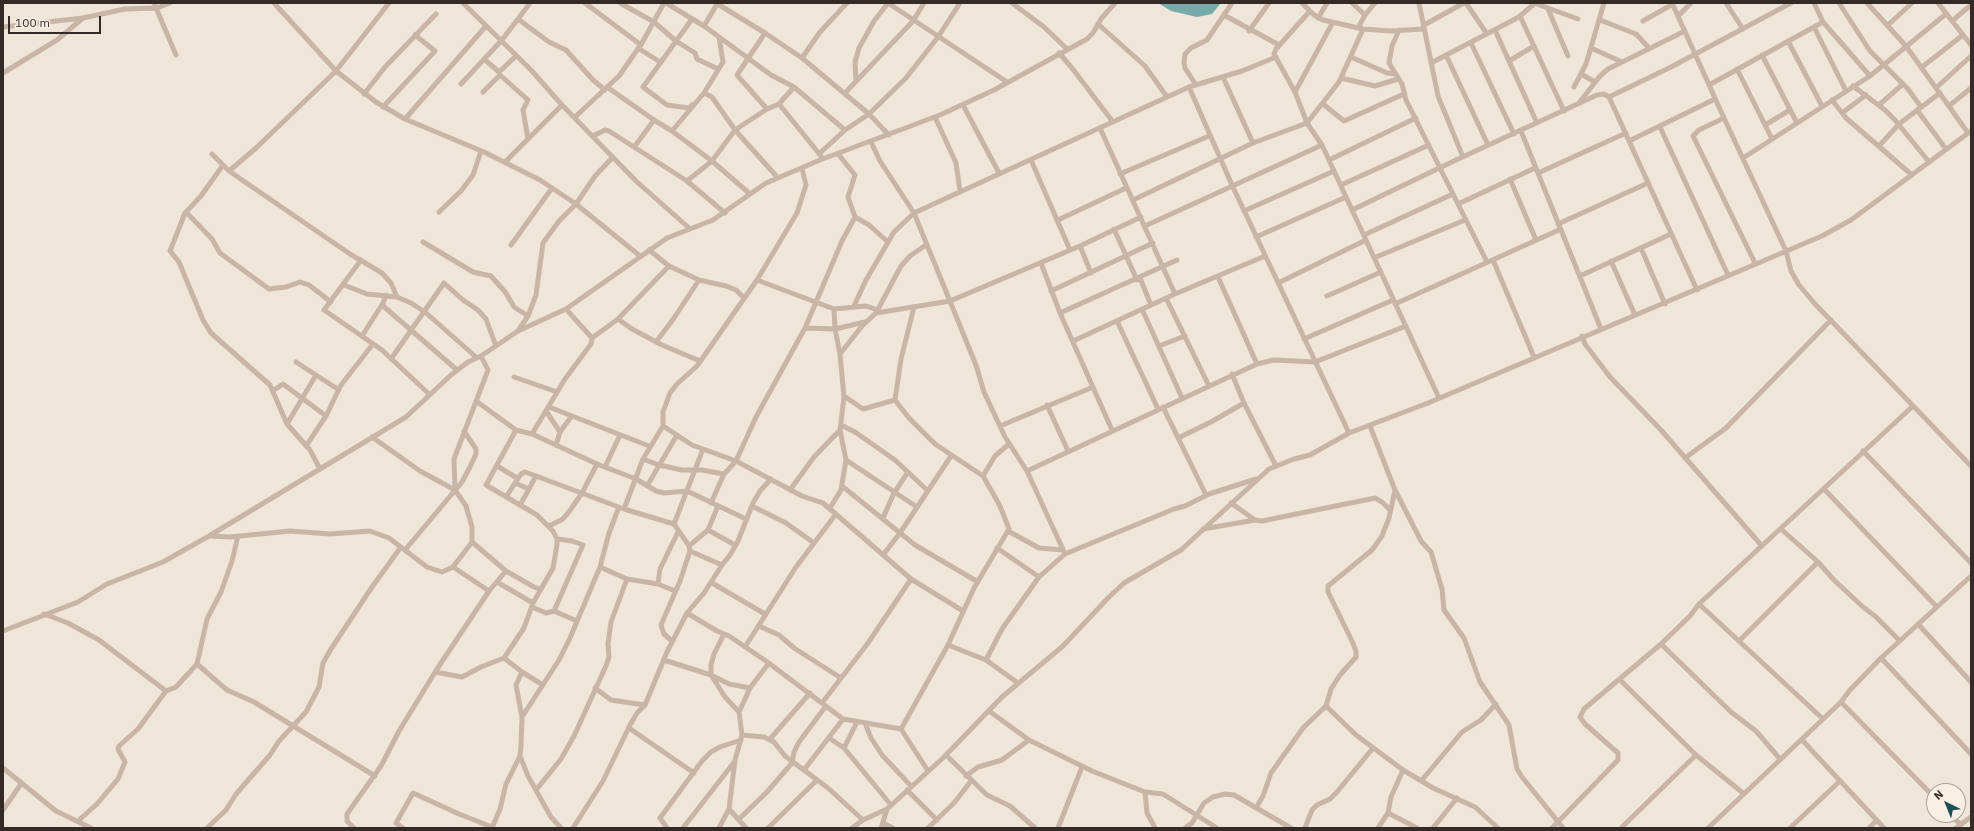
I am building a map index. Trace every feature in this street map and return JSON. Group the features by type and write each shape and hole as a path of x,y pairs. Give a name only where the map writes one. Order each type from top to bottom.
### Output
{"street":[{"path":"3,27 83,18 125,9 170,3"},
{"path":"274,3 336,71 364,94 383,107 405,119 481,150 552,188 576,204 640,256"},
{"path":"229,171 256,148 336,71 389,3"},
{"path":"463,3 613,157 689,228"},
{"path":"461,84 501,41 530,3"},
{"path":"585,3 660,62"},
{"path":"620,3 654,22 676,41 695,53 697,58 718,70"},
{"path":"575,117 619,76 640,46 665,3 704,26 772,75 794,87 845,130"},
{"path":"704,26 716,3 725,5 802,58 869,114 889,135"},
{"path":"802,58 820,32 847,3"},
{"path":"856,81 855,62 859,48 874,21 888,3 1007,82"},
{"path":"845,93 913,21 924,3"},
{"path":"819,154 845,130 869,114 906,78 938,37 960,3"},
{"path":"1012,3 1044,27 1067,49"},
{"path":"3,631 78,602 107,584 163,562 209,536 406,417 429,394 457,370 518,331 566,309 667,238 689,228 713,220 766,183 824,159 935,117 1007,82 1087,39 1115,3"},
{"path":"1196,85 1185,68 1185,54 1191,48 1207,40 1232,3"},
{"path":"1249,31 1269,3"},
{"path":"1302,3 1318,18 1361,28 1399,30 1424,27 1465,3 1487,34"},
{"path":"1318,18 1327,3"},
{"path":"1352,3 1365,15"},
{"path":"1133,200 1253,143 1307,123 1323,104 1341,78 1351,57 1365,15 1375,3"},
{"path":"1419,3 1430,63 1442,109 1463,157"},
{"path":"1430,63 1446,56 1520,16 1534,3 1578,19"},
{"path":"1574,87 1581,74 1591,48 1604,3"},
{"path":"1643,21 1672,3 1708,85 1786,251 1791,271 1799,285 1830,320 1971,466"},
{"path":"1678,16 1691,3"},
{"path":"1609,97 1695,54 1791,3"},
{"path":"1814,3 1823,22 1870,76"},
{"path":"1839,3 1870,51 1903,84 1946,149"},
{"path":"852,828 863,820 887,809 946,755 1002,697 1063,646 1124,583 1141,572 1171,557 1257,479 1276,466 1310,455 1350,433 1439,398 1582,336 1665,304 1755,263 1822,236 1850,220 1970,132 1949,106 1906,46 1867,3"},
{"path":"1888,25 1912,3"},
{"path":"1938,3 1971,45"},
{"path":"1728,4 1743,29"},
{"path":"1952,21 1971,5"},
{"path":"155,6 176,55"},
{"path":"1548,9 1568,56"},
{"path":"1310,11 1274,52 1296,92 1307,123 1322,145 1439,398"},
{"path":"364,94 385,67 401,52 415,34 436,14"},
{"path":"1742,158 1870,76 1946,14"},
{"path":"1224,16 1249,31 1279,45"},
{"path":"1520,16 1564,111"},
{"path":"3,73 57,40 83,18"},
{"path":"518,19 549,42 566,50 593,80 672,131 712,161 750,194"},
{"path":"692,19 642,86 667,105 689,108 704,92"},
{"path":"1600,20 1636,34 1649,48"},
{"path":"1296,92 1333,22"},
{"path":"1708,85 1823,22"},
{"path":"1098,24 1145,66 1168,97"},
{"path":"405,119 486,26"},
{"path":"1814,27 1846,91"},
{"path":"1399,30 1389,63 1402,84 1404,94 1486,262"},
{"path":"1495,30 1537,123"},
{"path":"1578,104 1595,82 1608,69 1685,31"},
{"path":"766,33 747,58 736,76 767,109"},
{"path":"383,107 435,51 415,34"},
{"path":"1922,67 1963,35"},
{"path":"672,131 704,92 723,62 719,37"},
{"path":"1788,41 1822,106"},
{"path":"1472,42 1514,134"},
{"path":"1509,61 1534,46"},
{"path":"1591,48 1622,62"},
{"path":"1059,53 1113,122"},
{"path":"1762,55 1797,123"},
{"path":"483,92 516,56"},
{"path":"1446,56 1488,145"},
{"path":"1936,88 1971,56"},
{"path":"854,306 866,280 888,242 904,221 914,213 1168,97 1196,85 1242,71 1276,57"},
{"path":"1351,57 1397,76"},
{"path":"484,59 528,100 523,110 528,139"},
{"path":"1737,69 1772,139"},
{"path":"1581,74 1595,82"},
{"path":"1341,78 1375,86 1397,76"},
{"path":"1222,77 1253,143"},
{"path":"1879,105 1903,84"},
{"path":"1853,86 1879,105 1899,124 1929,162"},
{"path":"688,181 712,161 735,130 767,109 779,104 794,87"},
{"path":"1189,88 1256,237 1350,433"},
{"path":"1949,106 1971,88"},
{"path":"704,92 712,97 735,130 778,178"},
{"path":"1879,146 1899,124 1940,93"},
{"path":"1323,104 1344,121 1404,94"},
{"path":"1352,210 1488,145 1601,94 1609,97 1697,290"},
{"path":"1842,113 1866,95"},
{"path":"1629,141 1715,99"},
{"path":"1832,100 1842,113 1912,175"},
{"path":"779,104 824,159"},
{"path":"505,162 562,105"},
{"path":"962,105 999,173"},
{"path":"1765,125 1790,110"},
{"path":"935,117 956,163 960,191"},
{"path":"1329,160 1416,118"},
{"path":"1724,118 1699,130 1693,136 1755,263"},
{"path":"635,146 654,120"},
{"path":"1660,127 1728,276"},
{"path":"1100,128 1126,188 1146,226 1175,294"},
{"path":"593,136 605,130 609,130 688,181 724,213"},
{"path":"1521,131 1601,329"},
{"path":"1538,173 1626,133"},
{"path":"1120,174 1210,136"},
{"path":"871,142 880,161 914,213 976,365 984,392 1009,444 1028,471 1064,552"},
{"path":"1341,185 1429,144"},
{"path":"1146,226 1232,185 1322,145"},
{"path":"439,212 445,208 473,175 481,150"},
{"path":"212,154 229,171 350,254 382,273 391,283 397,297"},
{"path":"838,154 855,176 848,197 855,217 869,225 888,242"},
{"path":"518,331 528,316 536,295 544,243 559,221 576,204 595,176 613,157"},
{"path":"1031,160 1070,250"},
{"path":"223,165 201,196 186,212 170,251 179,262 203,320 211,333 222,345 250,367 274,390 287,424 306,446 320,469"},
{"path":"522,717 559,660 577,621 600,567 609,533 636,479 649,446 663,426 663,412 670,393 700,361 757,280 797,213 806,185 802,168"},
{"path":"1458,204 1536,168"},
{"path":"1244,211 1334,171"},
{"path":"1510,179 1536,240"},
{"path":"1304,339 1492,260 1536,240 1559,226 1648,183"},
{"path":"511,245 552,188"},
{"path":"1058,220 1126,188"},
{"path":"1278,284 1453,194"},
{"path":"1256,237 1346,197"},
{"path":"186,212 212,239 220,253 270,289 286,288 300,282 309,285 331,302"},
{"path":"711,503 724,474 736,462 756,417 805,328 842,241 855,217"},
{"path":"757,280 834,310 854,306 866,306 877,312 914,307 950,301 1080,246 1141,217"},
{"path":"1374,258 1466,220"},
{"path":"1114,230 1126,257 1152,305"},
{"path":"1580,276 1671,234"},
{"path":"423,242 473,272 491,276 506,293 514,307 528,316"},
{"path":"1051,291 1153,243"},
{"path":"840,354 877,312 900,266 910,256 926,245"},
{"path":"1080,246 1091,273"},
{"path":"1641,248 1665,304"},
{"path":"649,250 669,266 699,280 726,286 736,290 744,298"},
{"path":"1072,341 1175,294 1265,256"},
{"path":"362,260 324,310 374,344 429,394"},
{"path":"1060,313 1138,279 1177,260"},
{"path":"1492,260 1534,357"},
{"path":"1611,262 1635,315"},
{"path":"1040,263 1072,341 1112,430"},
{"path":"532,434 565,379 591,344 592,338 618,319 669,266"},
{"path":"1327,296 1381,272"},
{"path":"1218,277 1257,364"},
{"path":"656,342 699,280"},
{"path":"391,359 423,311 444,283 463,300 478,310 486,319 496,346"},
{"path":"209,536 238,536 290,531 330,534 370,531 389,538 427,567 442,572 453,567 472,542 472,527 466,506 456,490 454,459 488,370 479,356 423,311 397,297 367,294 344,285"},
{"path":"362,336 382,305 386,295"},
{"path":"1166,298 1209,386"},
{"path":"382,305 457,370"},
{"path":"901,729 948,645 978,582 1008,531 1007,521 983,476 950,456 935,444 909,418 895,400 901,359 914,307"},
{"path":"566,309 592,338"},
{"path":"1142,309 1182,398"},
{"path":"830,508 842,486 846,460 840,428 844,396 840,354 835,330 834,310"},
{"path":"618,319 656,342 700,361"},
{"path":"1684,458 1726,428 1830,320"},
{"path":"1117,321 1161,408 1178,438 1206,496"},
{"path":"805,328 835,330 867,322"},
{"path":"1028,471 1112,430 1232,374 1257,364 1279,360 1316,362 1406,326"},
{"path":"1159,346 1185,336"},
{"path":"1582,336 1585,344 1610,378 1661,430 1762,546"},
{"path":"306,446 326,416 339,390 374,344"},
{"path":"296,362 339,390"},
{"path":"1232,374 1244,403 1276,466"},
{"path":"287,424 297,410 301,398 316,375"},
{"path":"514,377 557,392"},
{"path":"274,390 282,384 326,416"},
{"path":"1000,426 1093,387"},
{"path":"844,396 863,409 895,400"},
{"path":"476,401 516,430 532,434 597,464 636,479 656,491 664,493 687,491 746,519"},
{"path":"1178,438 1211,422 1244,403"},
{"path":"1047,405 1068,451"},
{"path":"1552,828 1618,760 1618,753 1585,724 1580,717 1584,709 1620,680 1660,644 1690,616 1699,604 1782,529 1863,451 1914,406"},
{"path":"547,409 649,446"},
{"path":"547,409 560,432"},
{"path":"556,445 560,432 571,417"},
{"path":"663,426 703,449 736,462 790,490 830,508 911,579 964,611"},
{"path":"1370,426 1395,490 1421,541 1431,552 1442,589 1444,610 1464,638 1480,682 1509,725 1517,769 1563,828"},
{"path":"840,428 866,439 928,490"},
{"path":"790,490 814,457 840,428"},
{"path":"207,828 226,810 236,794 306,712 314,700 322,674 323,663 372,587 403,549 456,490 476,454 474,446 464,430"},
{"path":"435,672 462,677 504,658 524,628 532,605 552,568 557,539 549,526 538,515 486,485 516,430"},
{"path":"605,467 620,435"},
{"path":"647,486 677,435"},
{"path":"372,437 420,471 456,490"},
{"path":"983,476 995,456 1009,444"},
{"path":"674,524 703,449"},
{"path":"1863,451 1971,563"},
{"path":"883,555 900,533 950,456"},
{"path":"643,459 659,465 682,470 724,474"},
{"path":"846,460 917,507"},
{"path":"549,526 563,519 582,494 597,464"},
{"path":"497,466 529,489"},
{"path":"506,497 516,480 525,472 622,508 674,524 690,549 722,565"},
{"path":"883,518 894,493 908,472"},
{"path":"520,505 536,476"},
{"path":"573,828 604,782 629,728 645,704 672,641 687,613 712,583 735,544 760,491 771,479"},
{"path":"986,660 1002,629 1039,577 1064,552 1185,506 1206,496 1257,479"},
{"path":"842,486 883,518 915,546 978,582"},
{"path":"1824,489 1938,607"},
{"path":"1256,808 1263,796 1271,773 1303,728 1326,706 1331,689 1337,679 1356,657 1344,623 1328,592 1328,586 1372,550 1382,536 1395,490"},
{"path":"1202,529 1255,520 1262,521 1375,498 1382,502 1390,510"},
{"path":"1231,503 1255,520"},
{"path":"672,641 664,634 661,625 690,549 708,530 718,506"},
{"path":"752,506 786,523 814,543"},
{"path":"745,647 796,567 836,514"},
{"path":"894,528 894,540"},
{"path":"1782,529 1818,562 1834,580 1875,616 1900,642"},
{"path":"708,530 735,544"},
{"path":"1008,531 1039,548 1064,552"},
{"path":"658,584 660,569 678,532"},
{"path":"78,821 97,804 118,779 125,762 118,749 119,746 138,729 166,691 176,687 197,664 207,619 221,592 232,561 238,536"},
{"path":"554,612 584,545 572,541 557,539"},
{"path":"472,542 506,571 540,589"},
{"path":"997,548 1039,577"},
{"path":"1739,641 1818,562"},
{"path":"453,567 489,591"},
{"path":"600,567 628,579 658,584 675,591"},
{"path":"354,828 347,821 347,814 375,776 407,716 435,672 489,591 506,571"},
{"path":"1708,828 1743,793 1802,740 1841,702 1850,690 1882,658 1971,576"},
{"path":"536,790 561,759 574,736 609,657 608,644 611,622 628,579"},
{"path":"739,819 767,792 792,762 794,752 799,742 840,678 880,626 911,579"},
{"path":"498,582 546,613 554,612 577,621"},
{"path":"712,583 765,614"},
{"path":"1699,604 1823,719"},
{"path":"687,613 724,634 769,663 842,719 901,729 928,771"},
{"path":"44,614 68,624 99,640 166,691"},
{"path":"1918,624 1971,682"},
{"path":"759,626 779,635 794,648 840,678"},
{"path":"724,634 714,654 711,665 711,675 725,697 739,712"},
{"path":"1660,644 1731,712 1756,731 1780,760"},
{"path":"948,645 986,660 1018,683"},
{"path":"504,658 522,672 543,685"},
{"path":"1882,658 1971,754"},
{"path":"664,660 711,675 729,684 750,688"},
{"path":"719,828 729,809 735,760 742,738 739,712 750,688 769,663"},
{"path":"197,664 227,690 254,702 294,725 375,776"},
{"path":"403,828 396,823 413,793 465,817 492,827 500,809 506,784 520,756 522,717 516,685 522,672"},
{"path":"1620,680 1696,755 1743,793"},
{"path":"595,688 611,700 645,704"},
{"path":"770,739 810,693"},
{"path":"1841,702 1926,789"},
{"path":"1422,780 1462,732 1481,720 1496,704"},
{"path":"1326,706 1373,748 1403,770 1422,780 1433,788 1475,807 1498,828"},
{"path":"989,711 1029,740 1082,766 1145,792 1163,794 1218,828"},
{"path":"804,770 842,719"},
{"path":"844,748 857,722"},
{"path":"865,723 871,738 882,755 937,820"},
{"path":"629,728 694,773"},
{"path":"668,828 660,818 711,752 742,738 770,739 774,742 780,752 847,804 863,820"},
{"path":"829,738 844,748 891,805"},
{"path":"966,776 978,767 1002,760 1029,740"},
{"path":"1802,740 1884,828"},
{"path":"1305,828 1312,810 1317,805 1330,799 1337,792 1373,748"},
{"path":"946,755 987,795 1010,806 1035,828"},
{"path":"1621,828 1696,755"},
{"path":"520,756 528,776 551,817 561,828"},
{"path":"683,828 735,760"},
{"path":"1058,828 1082,766"},
{"path":"3,768 21,784 56,810 91,828"},
{"path":"1378,828 1388,813 1391,798 1403,770"},
{"path":"768,828 817,780"},
{"path":"928,828 937,820 971,781"},
{"path":"1790,828 1840,781"},
{"path":"3,810 21,784"},
{"path":"1145,792 1147,813 1155,828"},
{"path":"1186,828 1192,824 1204,803 1213,797 1225,794 1234,795 1291,828"},
{"path":"1433,828 1458,798"},
{"path":"729,809 746,828"},
{"path":"887,809 882,825 893,828"},
{"path":"1388,813 1417,828"},
{"path":"1958,826 1971,817"},
{"path":"1869,828 1877,820"}],"water":[{"path":"1158,3 1221,3 1212,14 1197,17 1171,11"}]}
